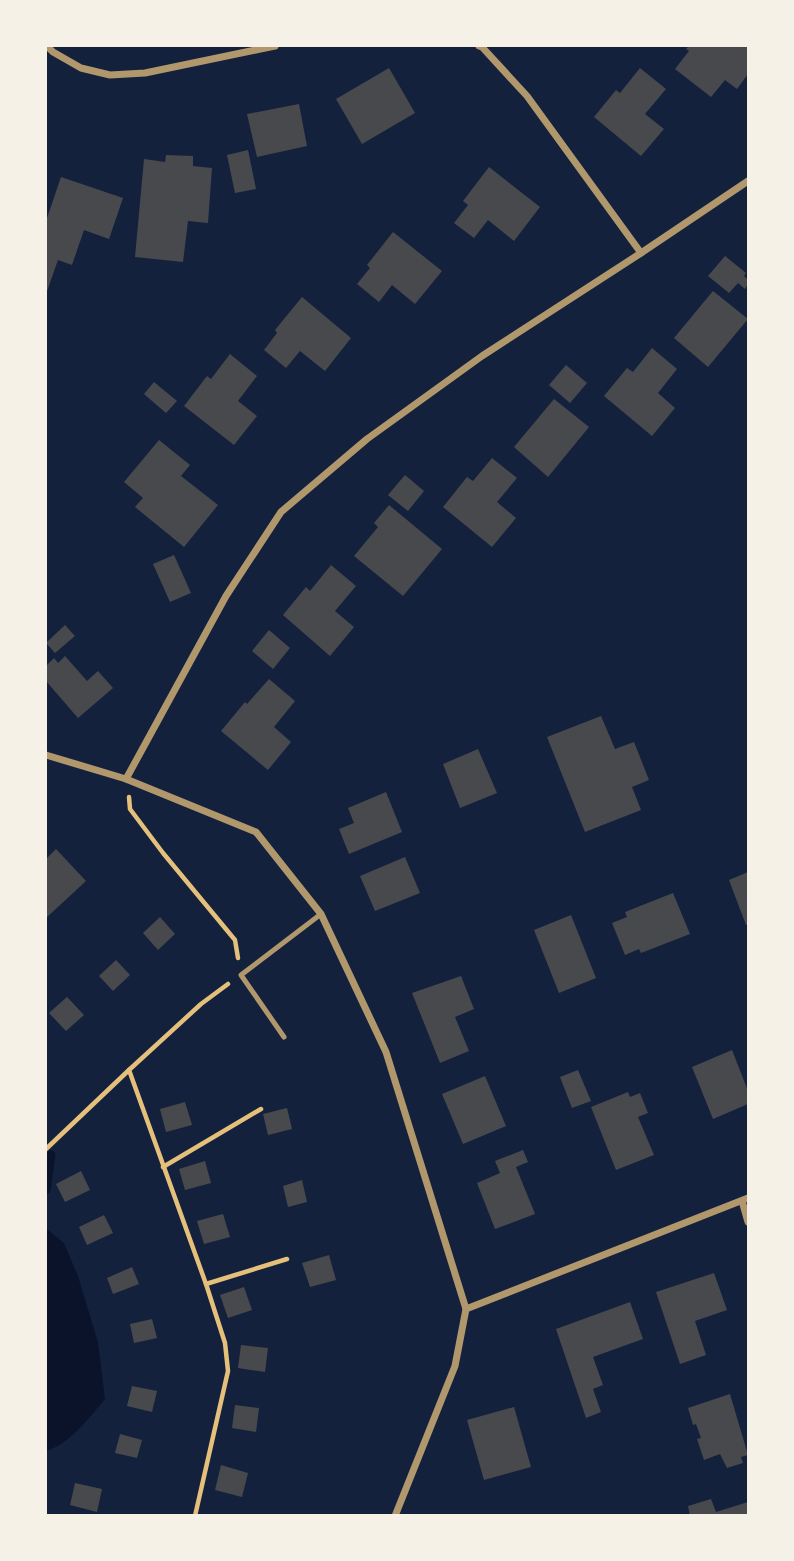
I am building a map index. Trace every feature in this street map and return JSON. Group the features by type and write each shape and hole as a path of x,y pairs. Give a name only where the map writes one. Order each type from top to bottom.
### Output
{"street":[{"path":"47,46 81,68 110,75 145,73 275,46"},
{"path":"479,46 527,96 642,253"},
{"path":"126,779 226,596 281,512 367,439 482,356 748,181"},
{"path":"46,755 126,779 256,832 321,914 386,1052 466,1310 454,1366 395,1516"},
{"path":"466,1310 745,1199 748,1222"}],"lane":[{"path":"284,1037 241,975 321,914"}],"path":[{"path":"46,1149 201,1004 241,975 235,940 130,810 126,779"},
{"path":"129,1070 225,1342 228,1371 195,1516"},
{"path":"163,1167 261,1109"},
{"path":"206,1284 287,1259"}],"water":[{"path":"46,1228 64,1243 78,1276 98,1342 105,1399 71,1436 46,1451"}],"building":[{"path":"689,46 748,46 748,74 737,89 725,80 711,97 675,69 689,51 686,49"},
{"path":"389,68 415,113 362,144 336,99"},
{"path":"640,68 666,89 645,114 664,129 641,156 594,117 616,90 620,93"},
{"path":"299,104 307,146 257,157 247,114"},
{"path":"248,150 256,189 235,193 227,155"},
{"path":"166,155 193,156 193,166 212,168 208,223 188,221 183,262 135,257 144,159 165,162"},
{"path":"489,167 540,207 514,241 488,220 474,238 454,223 468,205 463,201"},
{"path":"61,177 123,198 109,239 84,230 72,265 58,260 46,294 46,221"},
{"path":"393,232 442,271 415,304 392,285 379,302 357,284 370,268 367,265"},
{"path":"725,256 746,273 744,276 748,284 745,289 738,283 729,293 708,276"},
{"path":"713,291 748,319 708,367 674,338"},
{"path":"302,297 351,338 325,371 300,351 286,368 264,350 277,333 275,330"},
{"path":"652,348 677,369 658,393 675,408 652,436 604,396 627,368 633,372"},
{"path":"230,354 257,376 238,401 257,416 234,445 184,406 207,376 211,379"},
{"path":"566,365 587,383 570,403 549,385"},
{"path":"154,382 177,401 166,413 144,394"},
{"path":"554,399 589,427 548,477 514,447"},
{"path":"159,440 190,465 181,476 218,505 184,547 135,507 143,498 124,482"},
{"path":"492,458 517,478 497,502 516,518 492,547 443,507 467,477 473,481"},
{"path":"405,475 424,491 408,511 388,495"},
{"path":"389,505 442,549 403,596 354,556 378,527 374,523"},
{"path":"174,555 191,593 170,602 153,564"},
{"path":"331,565 356,586 335,611 354,627 330,656 283,615 306,587 310,591"},
{"path":"65,625 75,636 55,653 46,643"},
{"path":"269,630 290,648 273,669 252,651"},
{"path":"65,656 87,681 98,671 113,688 78,718 46,681 46,666 54,658 58,663"},
{"path":"269,679 295,701 274,727 291,742 268,770 221,731"},
{"path":"601,716 615,749 634,742 649,780 632,787 641,810 585,832 547,737"},
{"path":"478,749 497,793 460,808 443,764"},
{"path":"386,792 402,832 349,854 339,829 354,823 348,808"},
{"path":"56,849 86,881 46,918 46,859"},
{"path":"405,857 420,893 375,911 360,876"},
{"path":"748,872 748,924 746,925 729,880"},
{"path":"673,893 690,934 641,953 639,949 625,955 612,923 627,917 625,912"},
{"path":"571,915 596,978 559,993 534,930"},
{"path":"160,917 175,934 158,950 143,933"},
{"path":"116,960 130,975 113,991 99,976"},
{"path":"461,976 474,1009 455,1017 469,1051 440,1063 412,993"},
{"path":"67,997 84,1015 66,1031 49,1013"},
{"path":"732,1050 748,1091 748,1104 713,1119 692,1067"},
{"path":"578,1070 591,1101 572,1108 560,1077"},
{"path":"485,1076 506,1126 463,1144 442,1094"},
{"path":"628,1092 630,1097 640,1093 648,1113 638,1117 654,1155 616,1170 591,1107"},
{"path":"185,1102 192,1125 166,1132 160,1109"},
{"path":"287,1108 292,1129 268,1135 263,1114"},
{"path":"523,1150 528,1162 516,1167 535,1214 495,1229 477,1183 500,1173 495,1161"},
{"path":"205,1161 211,1183 185,1190 179,1169"},
{"path":"81,1171 90,1190 65,1202 56,1184"},
{"path":"302,1180 307,1202 288,1207 283,1186"},
{"path":"223,1214 230,1237 204,1244 197,1221"},
{"path":"104,1215 113,1233 87,1245 79,1227"},
{"path":"329,1255 336,1280 310,1287 302,1263"},
{"path":"132,1267 139,1284 113,1294 107,1278"},
{"path":"714,1273 727,1310 695,1321 706,1355 680,1364 656,1292"},
{"path":"244,1287 252,1310 228,1318 220,1295"},
{"path":"630,1302 643,1339 593,1357 603,1385 593,1389 601,1412 586,1418 556,1329"},
{"path":"152,1319 157,1338 134,1343 130,1324"},
{"path":"241,1345 268,1348 265,1372 238,1368"},
{"path":"132,1386 157,1391 152,1412 127,1406"},
{"path":"730,1394 748,1455 741,1457 743,1463 727,1468 720,1454 704,1460 697,1439 701,1438 696,1424 693,1425 688,1408"},
{"path":"235,1405 259,1408 256,1432 232,1428"},
{"path":"514,1407 531,1467 484,1480 467,1420"},
{"path":"120,1434 142,1440 137,1458 115,1453"},
{"path":"221,1465 248,1473 242,1497 215,1490"},
{"path":"75,1483 102,1489 97,1512 70,1505"},
{"path":"711,1499 716,1512 748,1502 748,1516 690,1516 688,1506"}],"waterway":[{"path":"46,1190 51,1155"}]}
